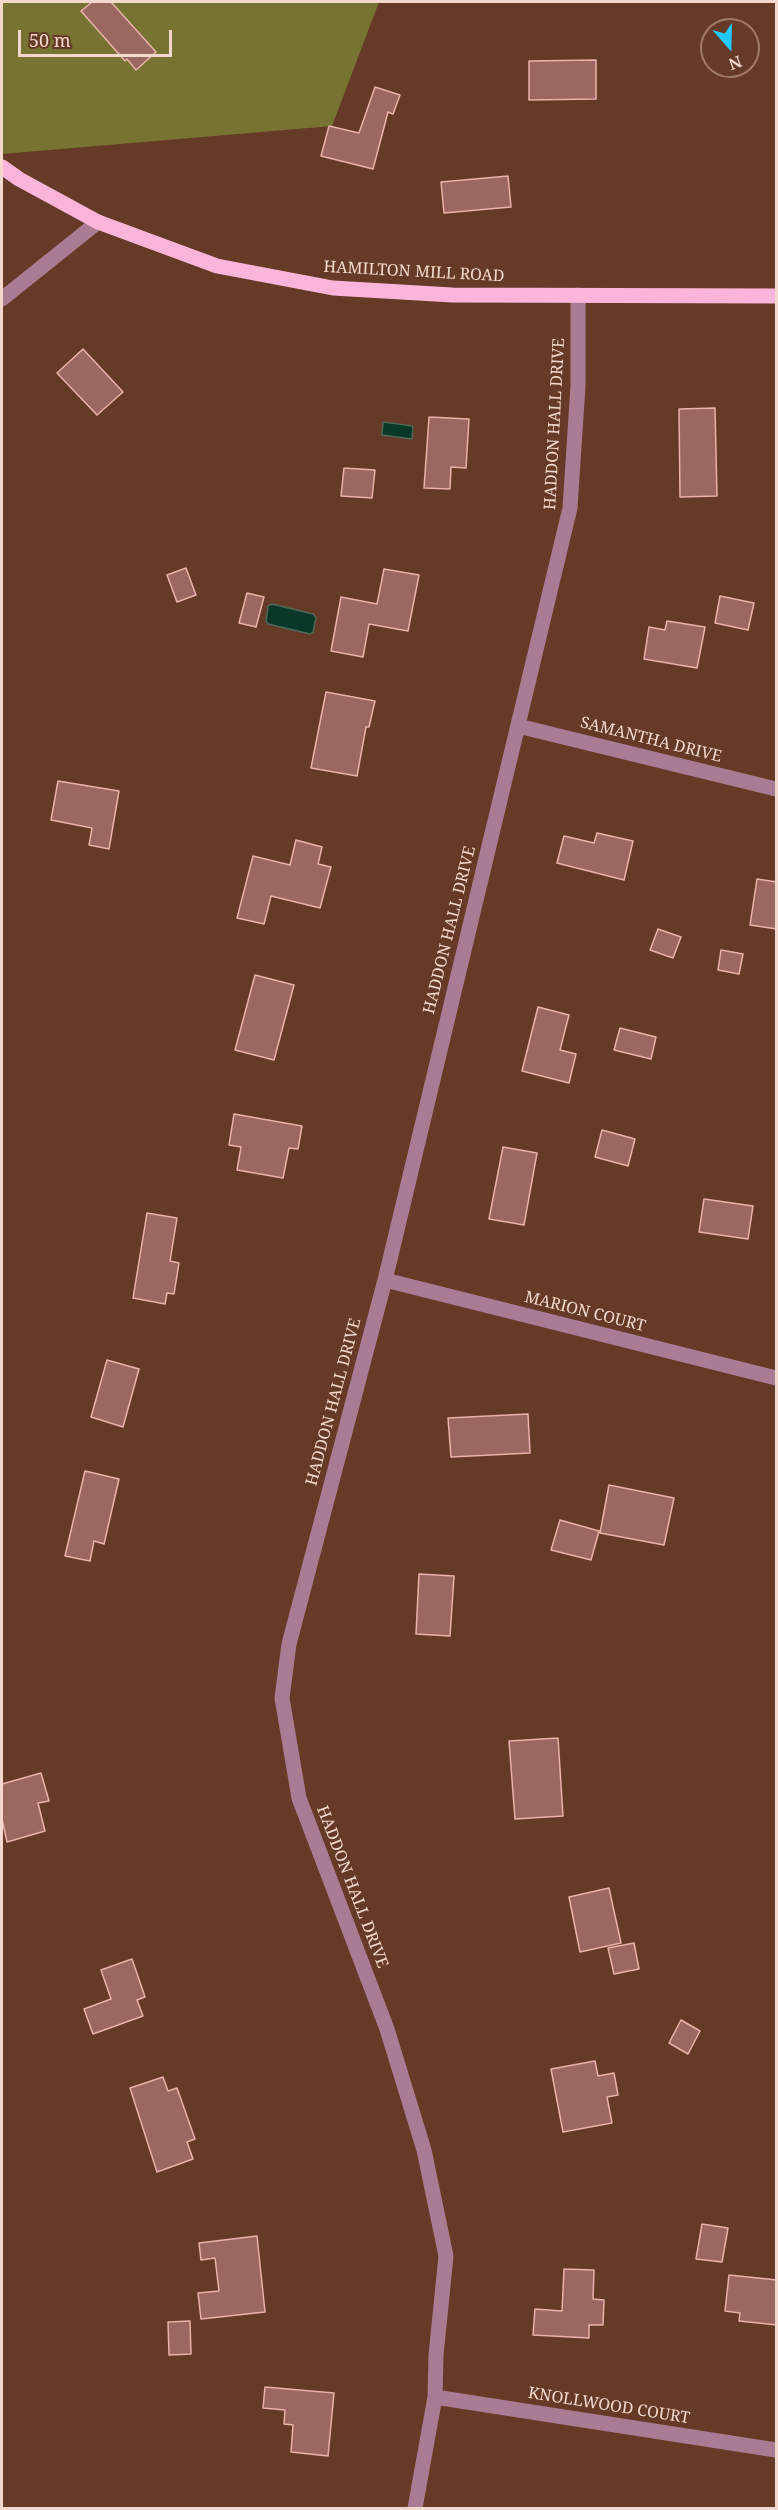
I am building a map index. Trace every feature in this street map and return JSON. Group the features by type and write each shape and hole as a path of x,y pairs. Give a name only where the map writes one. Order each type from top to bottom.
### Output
{"main road":[{"name":"HAMILTON MILL ROAD","path":"2,166 19,179 98,222 217,266 333,288 452,295 777,296"}],"street":[{"path":"2,299 98,222"},
{"name":"HADDON HALL DRIVE","path":"415,2508 435,2397 436,2355 446,2256 424,2150 387,2029 299,1798 282,1698 289,1644 385,1280 570,508 578,386 578,295"},
{"name":"SAMANTHA DRIVE","path":"518,726 777,789"},
{"name":"MARION COURT","path":"385,1280 777,1378"},
{"name":"KNOLLWOOD COURT","path":"435,2397 777,2450"}],"shaded area":[{"path":"2,2 379,2 332,126 2,154"},
{"path":"383,422 413,426 412,439 382,435"},
{"path":"272,604 313,614 316,618 313,632 310,634 268,624 266,621 268,606"}],"building":[{"path":"92,2 111,2 156,52 136,70 127,59 125,61 81,11"},
{"path":"596,60 596,99 529,100 529,61"},
{"path":"375,87 400,95 393,114 388,112 373,169 321,156 329,126 359,133"},
{"path":"508,176 511,207 444,213 441,182"},
{"path":"83,349 123,392 97,415 57,373"},
{"path":"715,408 717,496 680,497 679,409"},
{"path":"429,417 469,419 466,468 451,467 450,489 424,488"},
{"path":"344,468 375,470 372,498 341,496"},
{"path":"186,568 196,595 177,602 167,575"},
{"path":"384,569 419,575 408,631 369,624 363,657 331,651 341,597 377,604"},
{"path":"247,593 264,597 256,627 239,623"},
{"path":"720,596 754,603 748,630 715,623"},
{"path":"667,621 705,627 697,668 644,659 649,627 665,630"},
{"path":"326,692 375,701 369,727 366,727 357,776 311,768"},
{"path":"58,781 119,791 109,849 89,845 92,828 51,820"},
{"path":"597,833 633,841 624,880 557,863 564,836 594,843"},
{"path":"296,840 322,847 318,864 331,867 320,908 271,896 264,924 237,918 253,856 290,865"},
{"path":"757,879 777,882 777,929 750,925"},
{"path":"658,929 681,937 673,958 650,950"},
{"path":"721,950 743,954 739,974 718,970"},
{"path":"255,975 294,985 274,1060 235,1050"},
{"path":"538,1007 569,1015 560,1050 576,1054 569,1083 522,1071"},
{"path":"620,1028 656,1037 651,1059 614,1050"},
{"path":"234,1114 302,1126 298,1149 289,1148 283,1178 237,1170 241,1147 229,1145"},
{"path":"602,1130 635,1139 628,1166 595,1157"},
{"path":"503,1147 537,1153 524,1225 489,1219"},
{"path":"704,1199 753,1206 748,1239 699,1232"},
{"path":"147,1213 177,1218 170,1261 179,1263 174,1294 167,1293 165,1304 133,1298"},
{"path":"107,1360 139,1369 123,1427 91,1417"},
{"path":"528,1414 530,1453 451,1457 448,1418"},
{"path":"85,1471 119,1479 104,1544 94,1541 90,1561 65,1556"},
{"path":"609,1485 674,1498 664,1545 600,1533"},
{"path":"560,1520 599,1531 591,1560 551,1550"},
{"path":"419,1574 454,1576 450,1636 416,1634"},
{"path":"558,1738 563,1816 515,1819 509,1741"},
{"path":"41,1773 49,1801 38,1803 45,1831 7,1842 2,1819 2,1784"},
{"path":"609,1888 621,1943 580,1952 569,1897"},
{"path":"634,1943 639,1969 614,1974 608,1948"},
{"path":"132,1959 145,1997 137,2000 143,2016 93,2034 84,2009 111,1999 101,1970"},
{"path":"681,2020 700,2031 688,2054 669,2043"},
{"path":"595,2061 598,2076 614,2073 618,2095 607,2097 612,2123 563,2132 551,2069"},
{"path":"163,2077 168,2091 177,2088 195,2139 187,2142 193,2159 157,2172 130,2088"},
{"path":"702,2224 728,2228 722,2262 696,2259"},
{"path":"257,2236 265,2312 201,2319 198,2293 219,2291 215,2258 201,2260 199,2243"},
{"path":"564,2269 594,2270 593,2299 604,2300 603,2325 589,2325 589,2338 533,2335 535,2309 562,2311"},
{"path":"729,2275 777,2280 777,2325 739,2321 740,2313 725,2311"},
{"path":"190,2321 191,2354 169,2355 168,2322"},
{"path":"265,2387 334,2393 328,2456 291,2452 293,2425 284,2424 285,2410 263,2408"}]}
